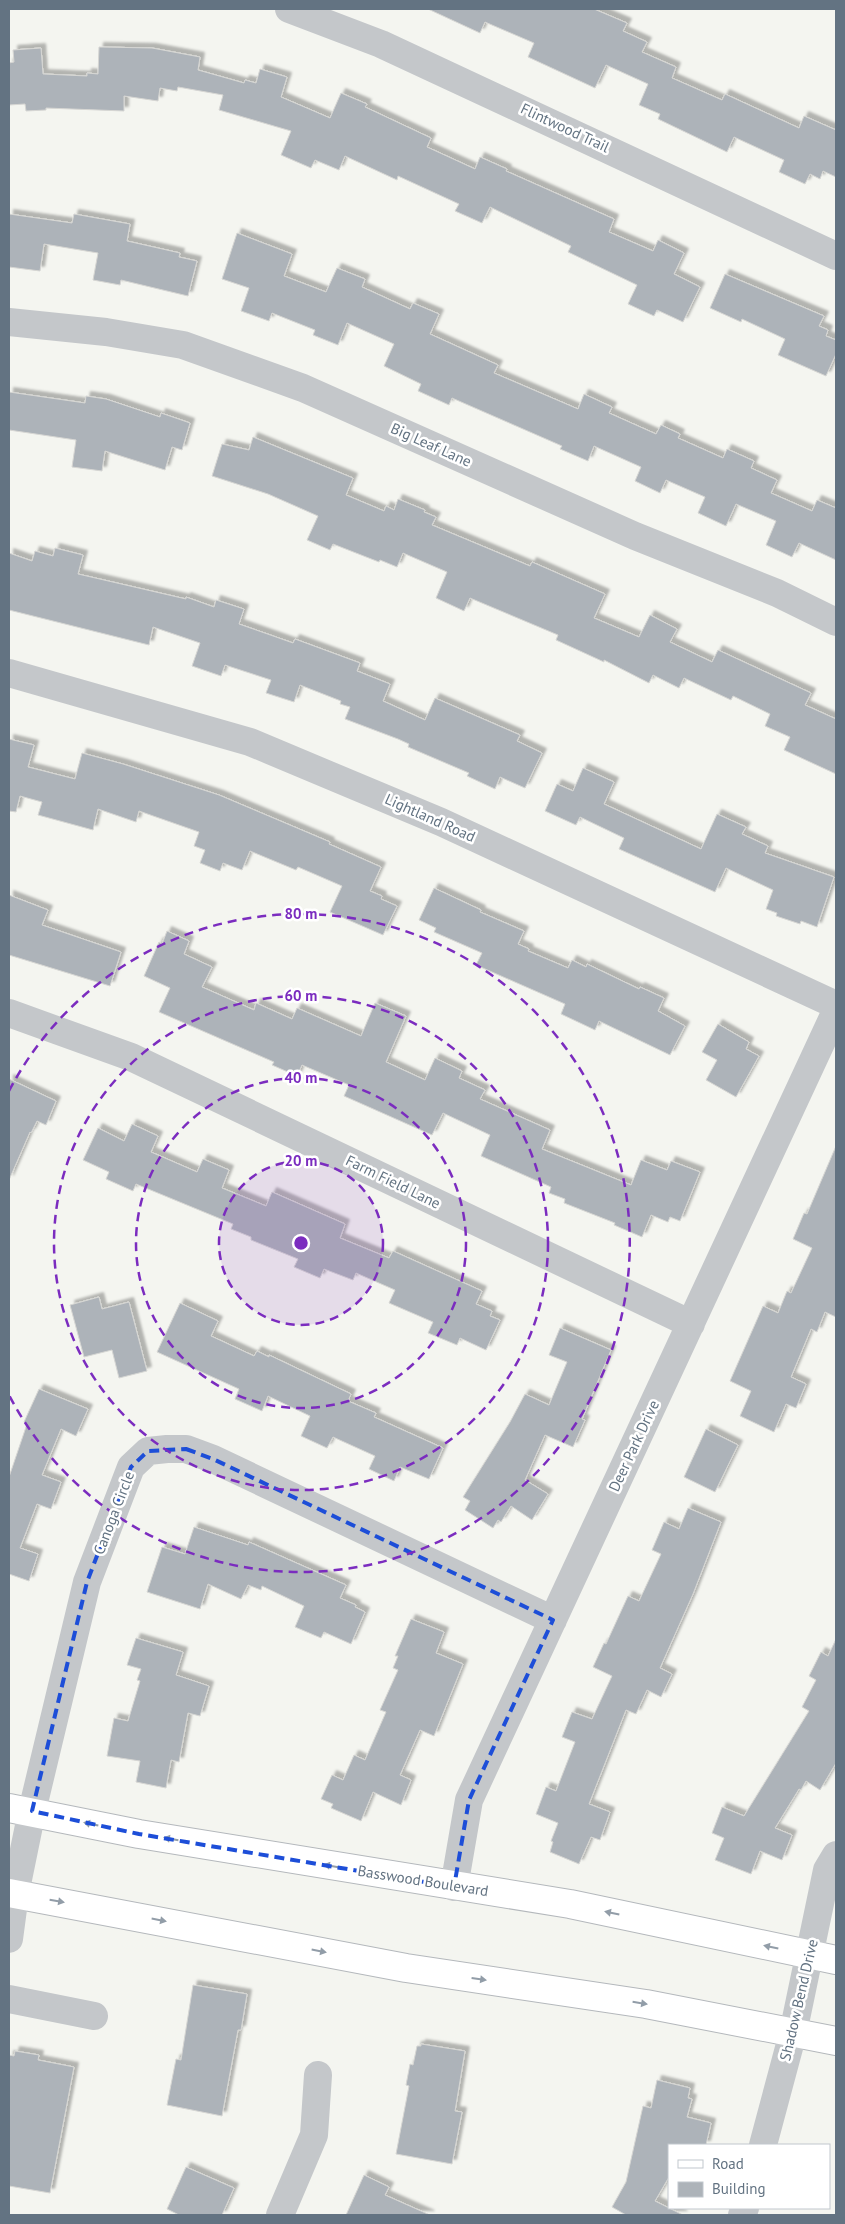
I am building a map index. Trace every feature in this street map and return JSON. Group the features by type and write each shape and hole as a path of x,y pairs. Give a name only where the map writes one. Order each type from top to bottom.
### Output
{"main road":[{"name":"Basswood Boulevard","path":"20,1810 139,1834 454,1887 570,1904 836,1960"},
{"path":"12,1893 406,1968 646,2004 836,2041"}],"street":[{"name":"Flintwood Trail","path":"290,9 382,44 836,256"},
{"name":"Big Leaf Lane","path":"9,322 106,332 182,345 303,388 635,536 777,593 836,622"},
{"name":"Lightland Road","path":"9,673 250,742 441,822 836,1005"},
{"name":"Deer Park Drive","path":"454,1887 469,1800 836,1011"},
{"name":"Farm Field Lane","path":"9,1014 131,1057 691,1324"},
{"name":"Canoga Circle","path":"9,1940 20,1810 87,1582 131,1467 148,1451 186,1449 213,1459 553,1620"},
{"name":"Shadow Bend Drive","path":"764,2144 793,2033 828,1870 836,1855"},
{"path":"9,1999 94,2016"},
{"path":"280,2215 314,2135 318,2075"}],"highlighted area":[{"path":"186,1449 213,1459 553,1620 469,1800 454,1887 139,1834 32,1811 87,1582 131,1467 148,1451"}],"building":[{"path":"428,9 594,9 627,23 623,31 647,42 642,52 676,67 672,78 722,100 725,94 799,128 804,116 836,130 836,177 823,171 820,179 810,174 805,184 779,172 784,160 734,137 727,152 658,119 660,114 639,105 648,84 606,65 595,88 528,57 534,43 485,22 480,33"},
{"path":"99,47 152,48 200,57 198,70 244,83 245,80 256,83 260,69 287,77 281,97 330,118 341,93 367,104 365,107 431,138 427,147 475,169 480,157 507,169 506,171 614,219 609,232 653,251 658,240 684,253 674,274 700,287 683,322 657,310 654,316 628,304 637,285 568,252 571,246 490,207 482,223 455,211 459,204 398,176 397,180 345,156 339,170 315,160 311,168 281,155 291,131 219,110 223,95 178,87 177,91 160,88 158,101 124,96 124,111 46,108 46,110 26,111 25,104 9,105 9,63 14,62 13,50 41,48 43,74 87,76 87,73 98,74"},
{"path":"9,214 72,223 74,214 130,224 127,241 180,253 179,257 197,261 188,296 121,280 120,285 93,280 98,253 44,244 40,271 9,267"},
{"path":"237,233 292,254 284,276 326,292 337,268 365,279 362,287 410,309 413,303 439,314 430,334 498,365 494,373 578,409 584,394 612,407 609,413 656,434 661,425 680,434 678,438 723,458 727,449 754,461 751,468 777,480 771,493 812,511 817,500 836,508 836,560 799,543 792,557 766,545 776,521 736,504 726,526 698,513 705,497 666,480 660,493 635,481 641,467 594,446 588,461 560,449 562,446 452,398 449,405 418,391 421,384 384,366 394,344 347,323 338,345 313,335 315,330 272,313 269,321 241,311 249,288 222,279"},
{"path":"725,274 824,316 819,326 828,330 826,336 836,340 836,354 826,376 778,355 785,339 742,319 741,322 710,308"},
{"path":"9,392 85,403 86,396 106,399 160,417 161,413 190,423 182,450 172,447 165,470 105,451 102,471 72,467 76,440 9,430"},
{"path":"253,437 353,478 346,495 384,511 386,506 394,510 398,499 425,510 424,512 436,517 432,525 530,566 532,562 605,594 594,618 639,637 650,615 677,629 670,642 712,662 718,650 811,693 805,705 836,719 836,774 784,750 790,737 765,726 770,714 733,696 731,700 684,678 679,688 653,675 649,683 604,660 604,662 556,640 558,635 470,598 464,611 436,598 447,572 403,553 397,567 333,544 330,550 307,540 318,516 268,494 212,476 222,444 249,450"},
{"path":"55,548 83,555 78,574 186,599 186,597 214,607 216,600 244,609 239,624 293,643 295,639 360,663 357,671 390,684 383,701 425,720 435,698 520,735 517,741 542,753 525,788 500,777 495,789 467,776 469,773 408,747 409,744 345,719 350,707 340,704 341,701 300,685 294,702 266,693 271,680 225,665 221,676 192,666 200,643 153,627 149,645 9,610 9,553 32,561 35,551 53,556"},
{"path":"9,739 34,745 28,767 75,779 82,753 123,764 219,795 330,842 329,844 381,867 370,891 382,896 381,899 397,906 383,935 330,912 342,886 298,867 296,870 250,851 242,870 223,863 220,871 200,863 205,850 194,846 199,832 139,811 136,822 98,809 93,830 38,815 42,802 20,796 16,812 9,811"},
{"path":"583,768 614,782 604,804 701,849 717,814 746,827 742,834 768,846 765,853 834,877 817,927 801,921 800,924 776,916 777,913 766,909 773,890 726,868 715,892 619,849 624,838 580,817 576,825 545,811 557,784 573,791"},
{"path":"434,888 481,910 480,912 524,931 518,944 529,949 528,951 568,968 572,960 586,967 587,964 639,989 640,987 664,998 658,1011 685,1026 670,1055 599,1021 595,1030 561,1014 565,1004 476,965 482,953 434,932 436,928 419,920"},
{"path":"9,895 48,910 42,925 121,952 110,986 9,955"},
{"path":"167,931 189,941 184,954 212,967 202,987 254,1010 256,1003 292,1019 297,1008 361,1036 375,1003 406,1016 386,1062 425,1080 435,1058 462,1071 459,1078 485,1090 480,1099 550,1130 542,1149 631,1185 641,1160 667,1170 671,1161 700,1172 680,1221 670,1217 668,1222 651,1215 642,1237 614,1225 615,1223 564,1203 565,1199 549,1193 551,1187 481,1156 490,1135 443,1113 432,1135 344,1096 349,1085 302,1065 297,1076 272,1065 274,1062 159,1012 170,988 144,976 159,942 162,944"},
{"path":"718,1024 749,1042 746,1049 759,1056 736,1097 706,1080 717,1060 702,1052"},
{"path":"9,1079 56,1101 46,1125 37,1121 30,1132 9,1180"},
{"path":"132,1124 158,1136 151,1152 197,1172 203,1159 229,1170 222,1188 266,1206 272,1192 345,1224 340,1238 389,1258 393,1251 482,1291 476,1304 492,1311 490,1316 500,1320 486,1350 460,1338 457,1345 428,1333 433,1322 389,1303 395,1290 356,1273 353,1280 324,1269 320,1278 294,1267 298,1259 251,1240 251,1237 231,1229 233,1224 136,1184 133,1191 106,1179 109,1172 83,1160 98,1128 124,1141"},
{"path":"836,1146 836,1317 825,1312 817,1332 811,1329 791,1377 806,1384 796,1408 786,1404 774,1432 740,1416 751,1391 730,1381 763,1306 778,1313 787,1291 791,1293 812,1248 793,1239 804,1213 807,1214"},
{"path":"99,1297 102,1309 129,1302 147,1371 119,1378 112,1350 84,1357 70,1305"},
{"path":"180,1303 218,1321 211,1336 254,1356 257,1351 269,1357 269,1355 351,1394 348,1401 376,1413 374,1417 443,1448 429,1479 400,1467 394,1481 369,1469 375,1456 333,1437 327,1448 301,1436 310,1416 268,1396 262,1411 235,1399 239,1389 157,1352"},
{"path":"560,1328 611,1350 582,1419 585,1420 573,1447 545,1435 525,1480 548,1494 532,1520 511,1506 501,1522 498,1520 493,1528 465,1510 470,1501 463,1497 510,1422 525,1394 549,1405 567,1362 549,1355"},
{"path":"39,1389 88,1409 76,1436 61,1429 42,1475 61,1482 51,1509 37,1504 20,1548 38,1554 29,1581 9,1574 9,1477 27,1424 24,1422"},
{"path":"706,1429 738,1445 715,1492 684,1477"},
{"path":"688,1508 721,1522 693,1594 660,1668 672,1674 661,1697 647,1690 636,1714 626,1710 589,1804 610,1812 600,1840 591,1837 579,1864 550,1852 553,1842 551,1841 558,1823 536,1814 546,1787 556,1791 575,1742 562,1737 572,1712 592,1719 612,1676 593,1667 628,1596 639,1601 661,1554 652,1550 664,1522 679,1529"},
{"path":"194,1527 248,1545 249,1542 346,1585 340,1598 356,1605 355,1607 365,1612 351,1644 324,1632 321,1638 295,1627 304,1606 262,1586 261,1590 248,1585 241,1599 208,1584 200,1609 147,1592 162,1547 185,1554"},
{"path":"411,1619 444,1632 436,1653 463,1664 434,1736 420,1730 400,1775 411,1780 401,1805 373,1792 361,1821 331,1808 333,1804 321,1799 332,1775 343,1780 354,1755 365,1760 386,1712 380,1710 398,1670 393,1668 398,1656 395,1656"},
{"path":"136,1638 183,1652 176,1675 209,1686 200,1716 188,1713 179,1762 171,1760 166,1788 136,1782 140,1761 107,1756 114,1718 128,1721 140,1681 137,1680 141,1669 127,1665"},
{"path":"836,1639 836,1763 820,1790 806,1781 775,1828 792,1835 782,1860 760,1851 751,1874 715,1860 724,1838 712,1833 722,1807 744,1816 809,1711 802,1707 816,1680 809,1676 821,1652 828,1656"},
{"path":"193,1985 247,1994 241,2030 238,2030 222,2116 167,2105 176,2059 181,2060"},
{"path":"421,2044 465,2051 455,2111 462,2112 452,2164 396,2154 409,2086 406,2085 410,2064 413,2065 417,2046 421,2046"},
{"path":"15,2051 39,2055 38,2060 74,2067 50,2193 9,2186 9,2055 14,2056"},
{"path":"657,2080 690,2088 688,2098 692,2099 687,2117 711,2123 706,2144 668,2144 668,2179 655,2201 683,2215 626,2215 612,2207 626,2182 643,2106 651,2108"},
{"path":"186,2167 234,2188 222,2215 179,2215 167,2209"},
{"path":"364,2175 389,2187 385,2195 430,2215 346,2215"}]}
